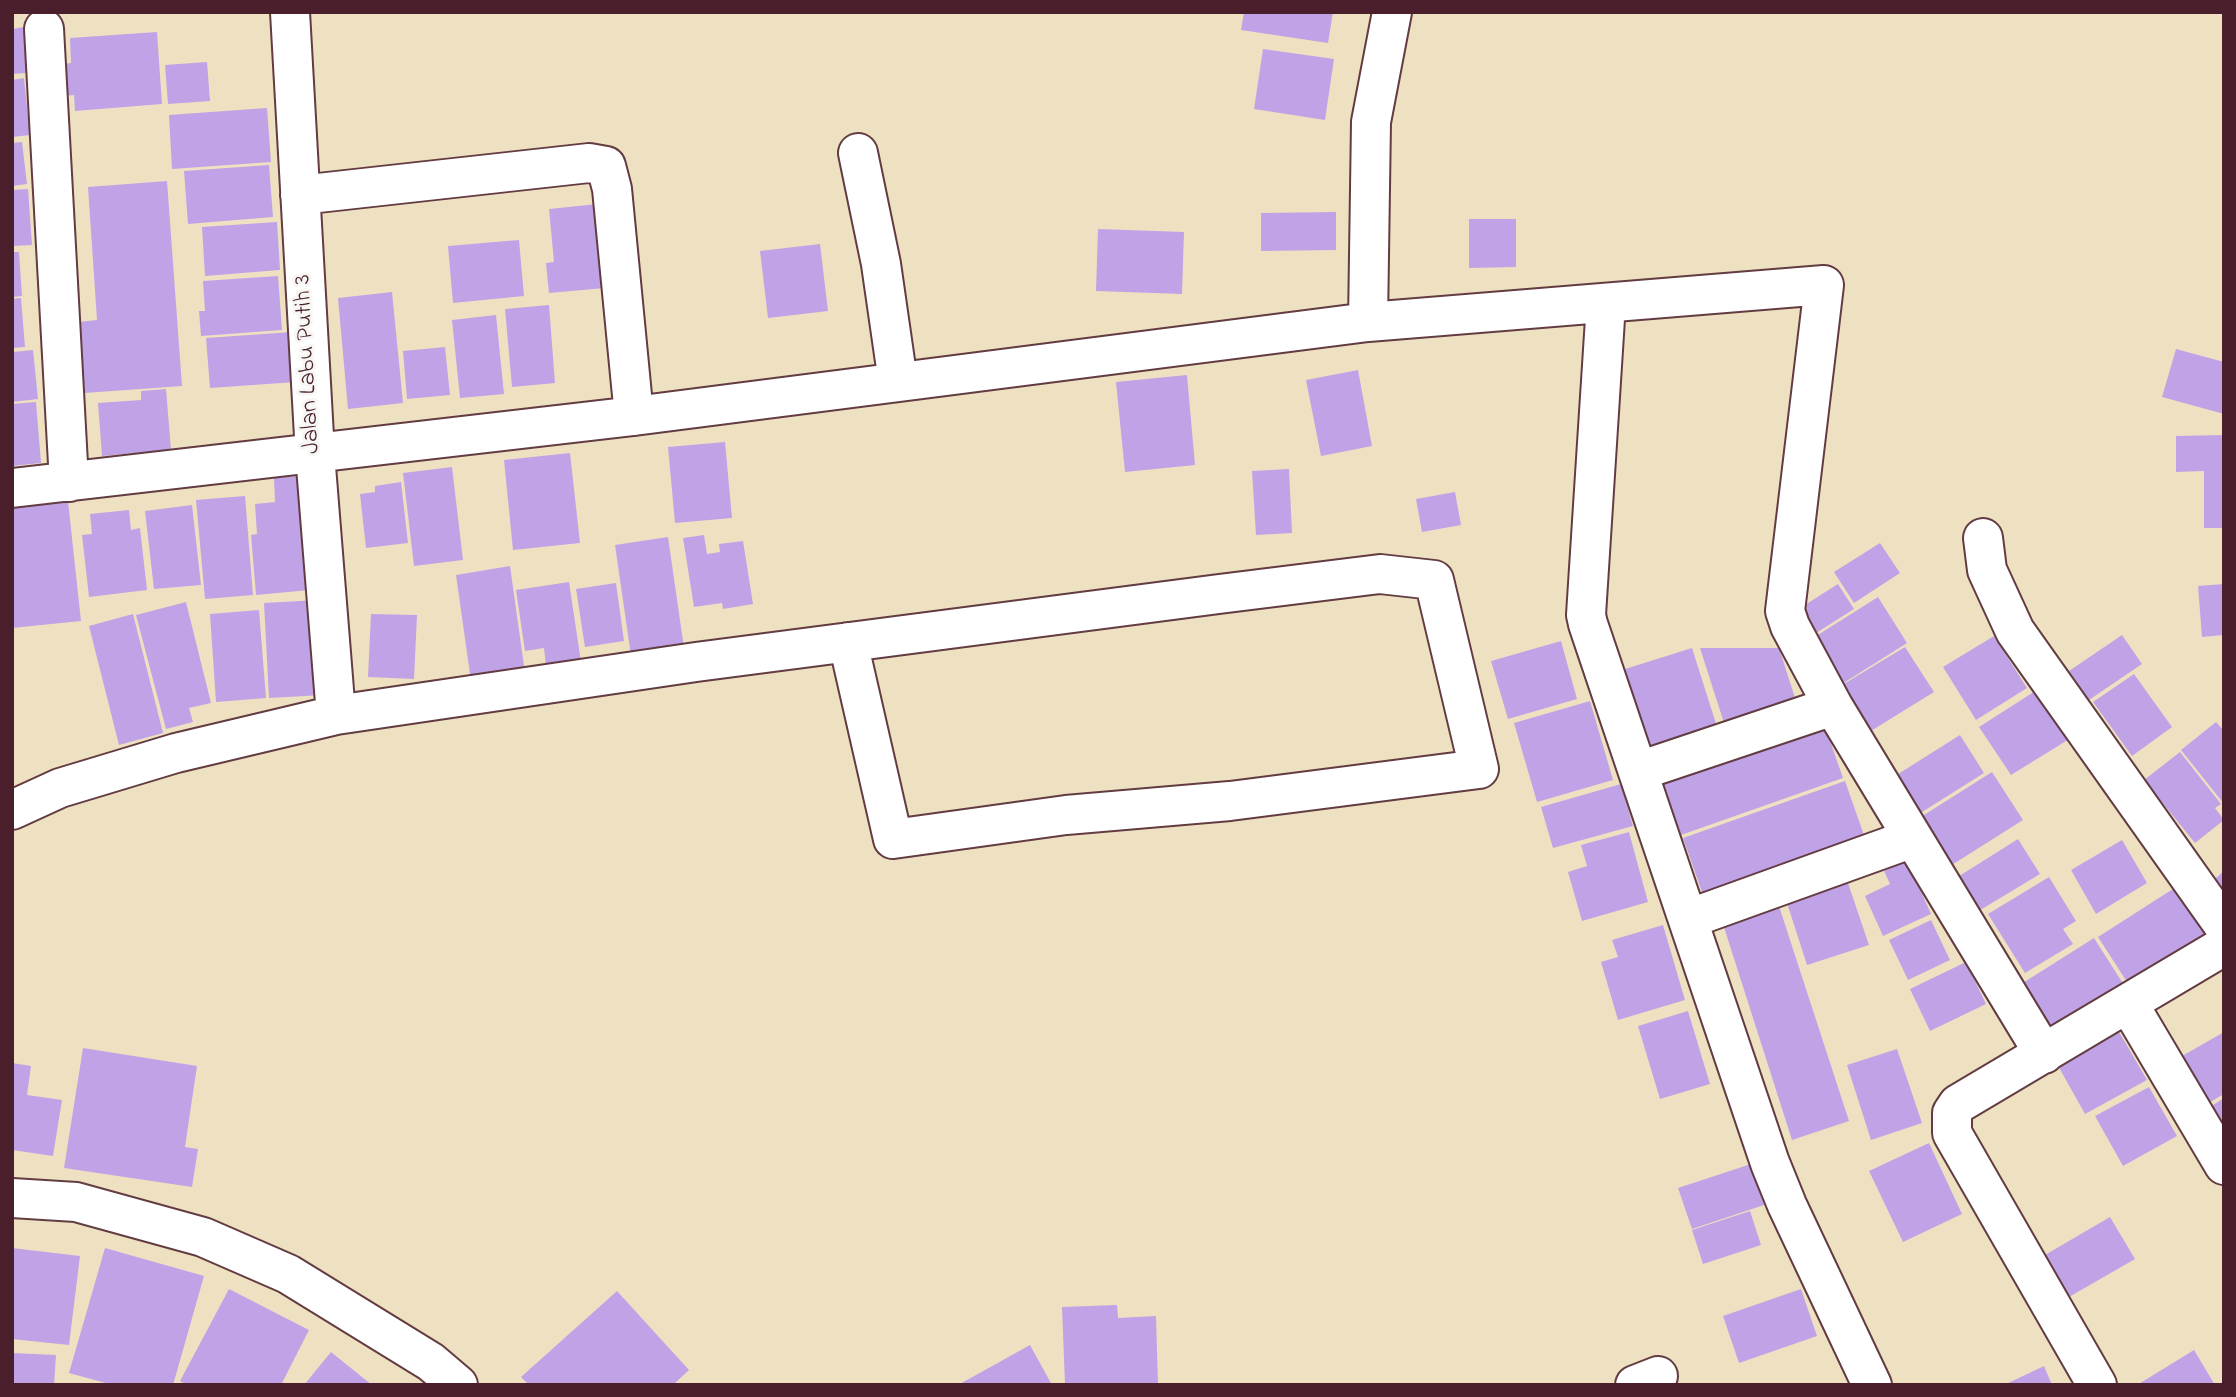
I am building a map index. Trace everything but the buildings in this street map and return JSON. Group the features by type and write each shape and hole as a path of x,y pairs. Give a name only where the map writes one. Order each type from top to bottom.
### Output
{"street":[{"name":"Jalan Labu Putih 3","path":"290,12 315,454 336,715"},
{"path":"1368,322 1371,122 1392,12"},
{"path":"44,29 69,482"},
{"path":"858,153 881,264 898,382"},
{"path":"300,195 589,163 606,166 612,189 634,416"},
{"path":"12,488 634,416 1368,322 1824,285 1785,611 1790,626 1833,706 2044,1054"},
{"path":"1606,303 1586,615 1787,1205 1872,1385"},
{"path":"1983,538 1987,570 2015,631 2224,926"},
{"path":"12,810 60,788 176,752 336,715 848,642 1380,574 1434,580 1479,769 1230,801 1066,816 894,839 848,642"},
{"path":"1639,771 1833,706"},
{"path":"1688,919 1913,838"},
{"path":"2097,1385 1952,1133 1951,1123 1958,1104 2224,946"},
{"path":"2128,1003 2224,1165"},
{"path":"12,1198 76,1202 203,1237 288,1274 420,1355 458,1385"}]}
